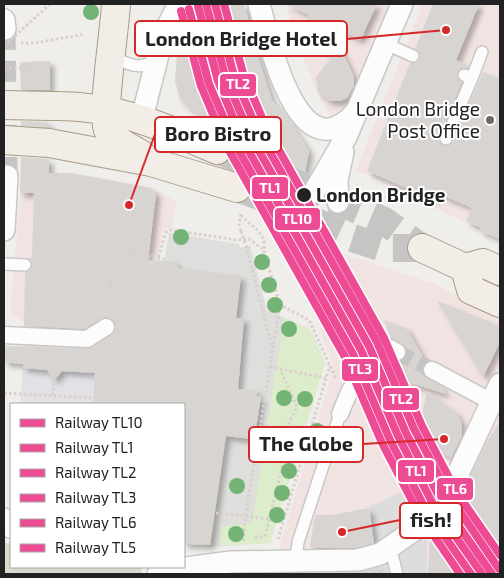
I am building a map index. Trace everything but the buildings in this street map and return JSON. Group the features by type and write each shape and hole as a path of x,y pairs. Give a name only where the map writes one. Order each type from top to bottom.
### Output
{"main road":[{"path":"59,144 93,130 105,109 113,51 116,4"},
{"path":"4,105 91,106 105,109 141,139 237,188"},
{"path":"4,140 59,144 141,139 217,150"},
{"path":"422,248 465,268 483,264 500,270"},
{"path":"465,268 471,290 500,303"}],"street":[{"path":"141,139 155,60 163,35 179,4"},
{"path":"259,4 284,84 296,109 304,120 319,127 336,127 348,122 358,110"},
{"path":"314,192 346,137 402,4"},
{"path":"338,202 338,175 346,137"},
{"path":"4,230 7,176"},
{"path":"4,334 87,339 106,328"},
{"path":"340,414 350,390 392,349"},
{"path":"160,571 219,569 274,562 358,560 380,554 440,512 496,393 432,370"}],"lane":[{"path":"386,44 413,56"},
{"path":"113,51 119,60 139,66 146,66 155,60"},
{"path":"446,139 468,76 482,52"},
{"path":"4,264 25,265"},
{"path":"296,561 298,542 340,414"},
{"path":"390,547 397,574"}],"path":[{"path":"4,32 50,4"},
{"path":"35,43 85,34"},
{"path":"4,68 50,68"},
{"path":"462,137 487,130"},
{"path":"262,168 267,141"},
{"path":"244,534 245,517 273,349 280,305 264,251 265,242 260,231 249,224 241,215 239,224 273,349"},
{"path":"158,257 166,232 170,230 237,240 249,239 264,251"},
{"path":"317,244 320,258 378,341 392,349 423,466 440,512"},
{"path":"106,328 113,255 117,251 164,259"},
{"path":"274,562 277,544 330,365 309,320 280,305"},
{"path":"270,367 326,378"},
{"path":"244,540 265,536 282,468 284,433 297,407 280,369"},
{"path":"53,395 54,376"},
{"path":"4,393 94,398"},
{"path":"216,512 270,520"}],"shaded area":[{"path":"286,4 398,4 352,112 333,120 317,91 295,37"},
{"path":"423,4 500,4 500,239 356,170"},
{"path":"66,173 150,187 176,201 172,227 164,229 158,254 113,248 105,316 86,336 35,333 27,324 10,313 22,175"},
{"path":"169,233 239,244 240,248 250,245 267,310 310,329 325,363 270,543 211,547 191,543 191,546 185,545 185,403 21,403 23,364 15,363 15,346 24,347 24,342 104,346 106,338 111,334 115,335 164,262"},
{"path":"335,251 435,284 500,318 500,574 277,574 281,542 334,366 323,340 306,271"},
{"path":"23,368 95,373 94,403 21,403"},
{"path":"4,543 10,544 10,568 141,568 142,574 4,574"}],"green space":[{"path":"284,318 310,329 325,363 270,543 220,546 221,526 252,523"}],"pier":[{"path":"422,483 427,534 427,574 375,574 370,506"}],"tunnel":[{"path":"5,29 7,176"},
{"path":"217,150 384,221 422,248"},
{"path":"237,188 270,200 346,236 383,248 422,248"},
{"path":"300,214 314,192"},
{"path":"397,352 432,370"}],"rail line":[{"name":"TL10","path":"206,4 226,79 250,135 369,346 406,433 442,502 492,574"},
{"name":"TL2","path":"215,4 234,76 258,131 377,342 414,429 450,497 499,569"},
{"name":"TL6","path":"224,4 243,73 266,127 384,338 422,426 457,493 500,555"},
{"name":"TL1","path":"198,6 218,81 242,139 361,350 398,436 434,506 482,574"},
{"name":"TL3","path":"189,9 209,84 235,144 353,354 390,440 426,510 471,574"},
{"name":"TL5","path":"181,11 201,86 226,145 345,357 382,443 419,514 460,574"}],"place":[{"name":"London Bridge Hotel","path":"446,30"},
{"name":"London Bridge Post Office","path":"490,120"},
{"name":"London Bridge","path":"304,195"},
{"name":"Boro Bistro","path":"129,205"},
{"name":"The Globe","path":"444,439"},
{"name":"fish!","path":"342,532"}]}
